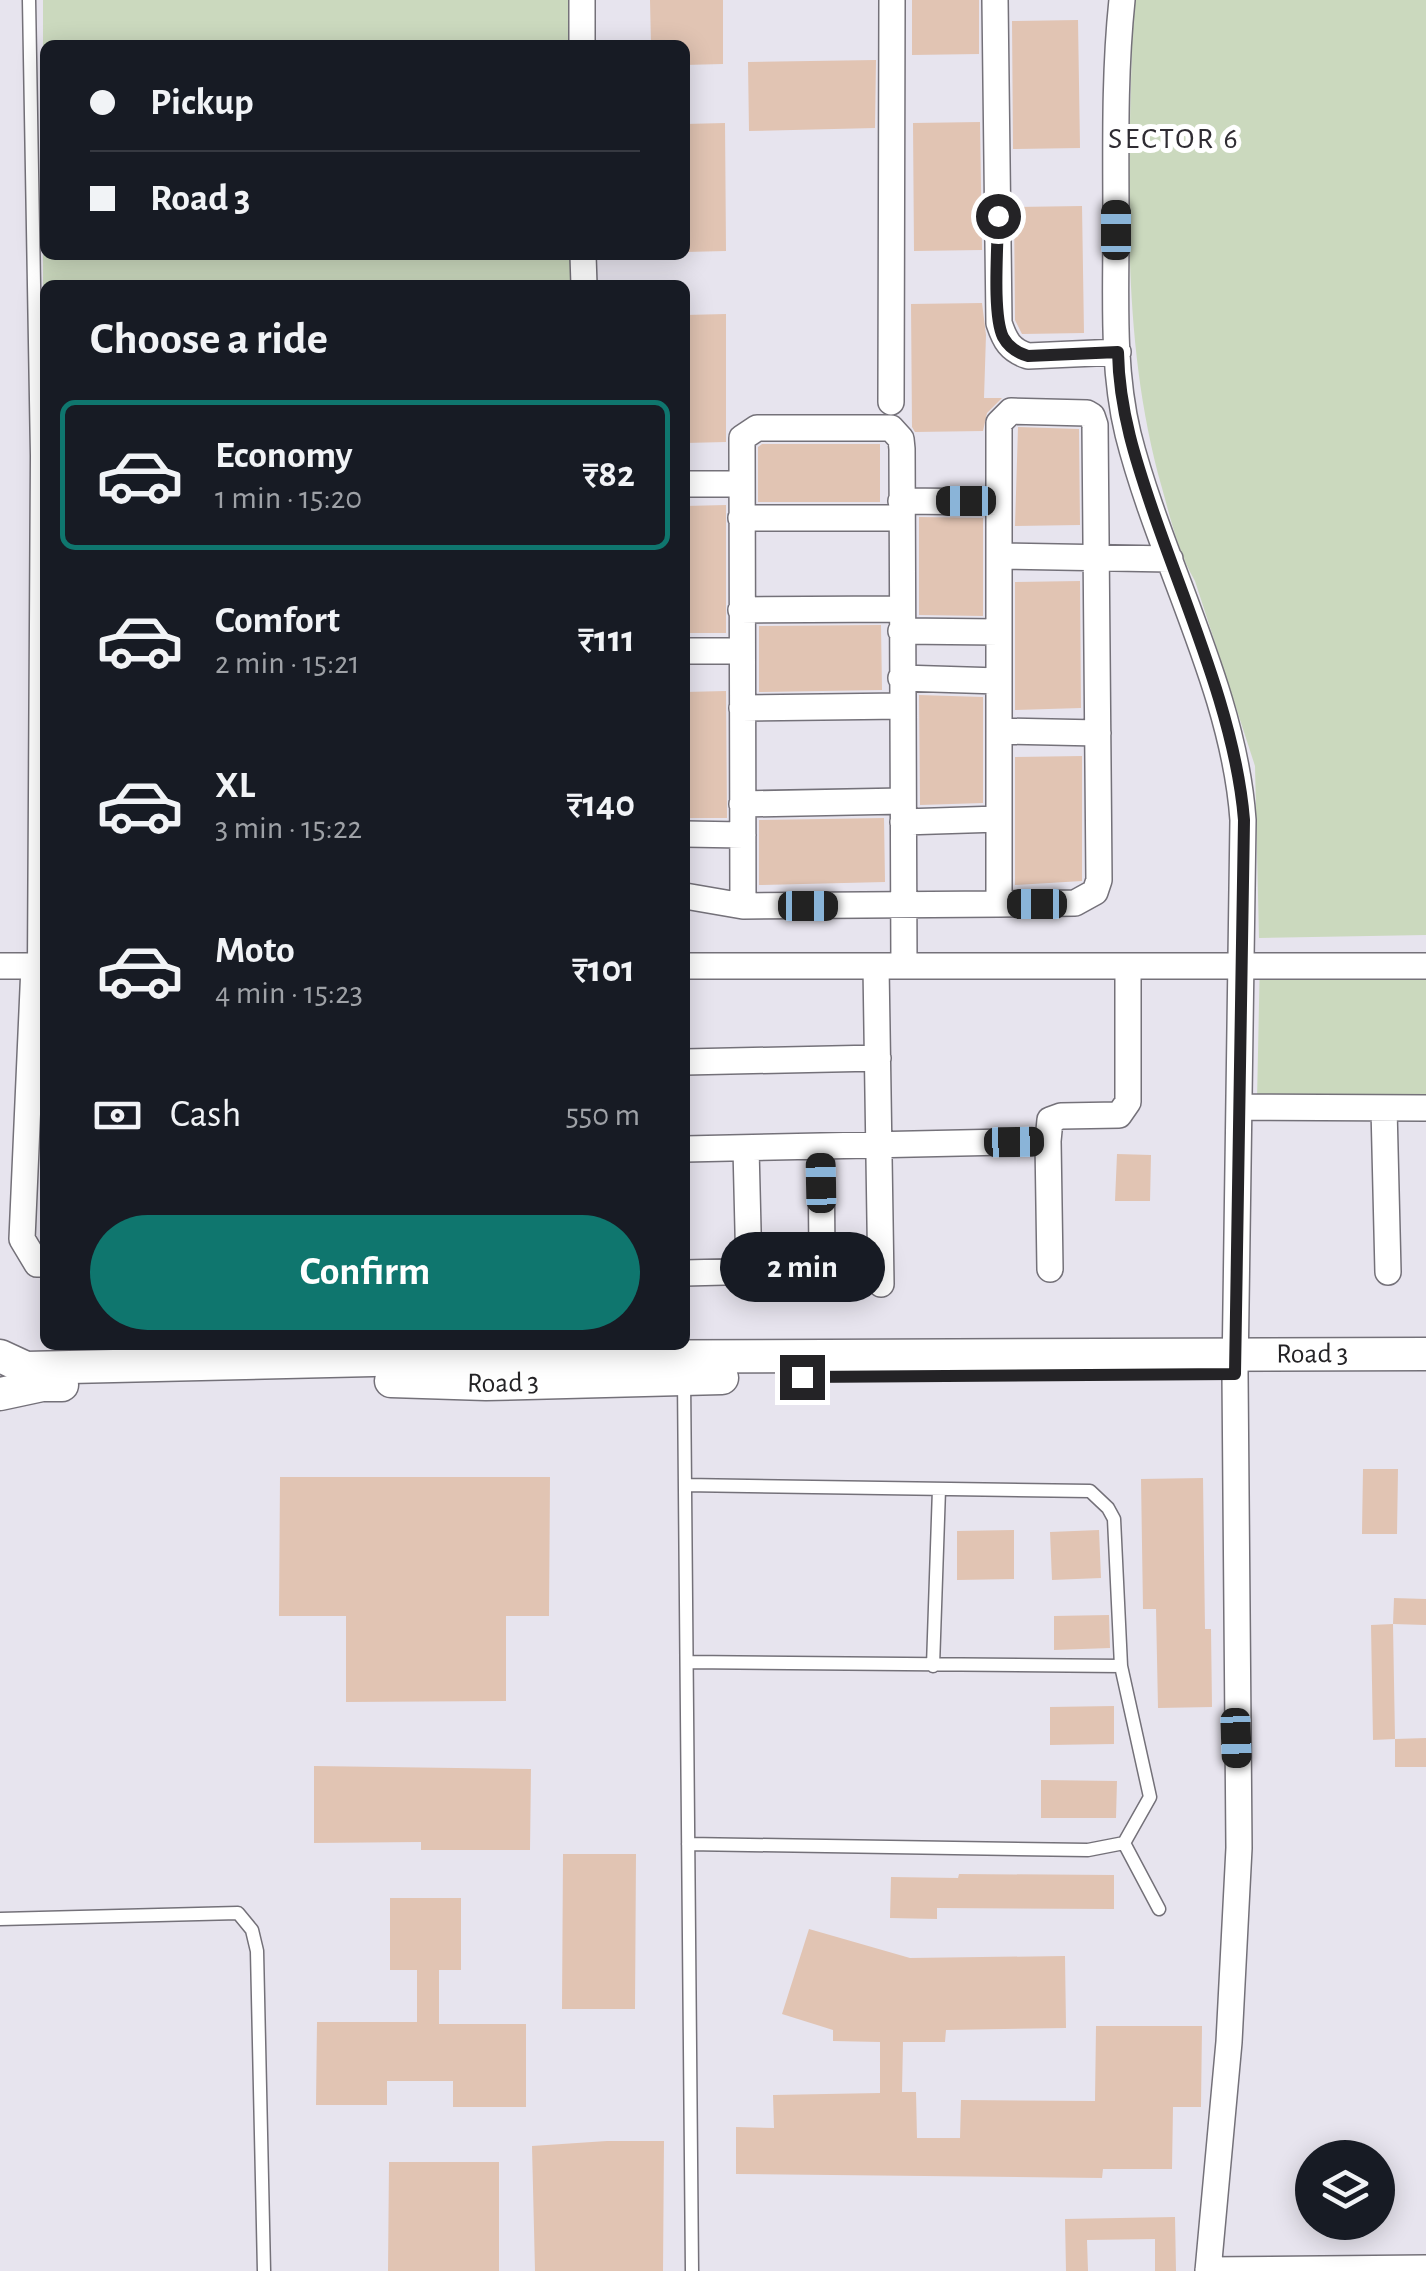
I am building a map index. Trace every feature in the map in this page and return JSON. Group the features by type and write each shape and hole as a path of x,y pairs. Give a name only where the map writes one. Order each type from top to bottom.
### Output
{"street":[{"path":"582,0 582,40"},
{"path":"890,402 892,0"},
{"path":"995,0 998,323 1004,340 1015,352 1028,356 1118,352"},
{"path":"1122,0 1116,117 1118,386 1128,431 1229,734 1244,820 1235,1364 1240,1848 1230,2042 1208,2270 1426,2268"},
{"path":"690,897 743,906 999,904 1075,903 1095,892 1099,880 1095,425 1087,412 1011,411 999,423 999,904"},
{"path":"743,906 742,438 757,428 891,428 901,439 904,966"},
{"path":"690,484 741,484"},
{"path":"741,518 1000,502"},
{"path":"1000,556 1170,559"},
{"path":"742,610 900,620 999,632"},
{"path":"690,651 742,650"},
{"path":"902,678 999,682"},
{"path":"742,708 902,706"},
{"path":"999,730 1098,733"},
{"path":"742,804 999,820"},
{"path":"690,834 743,834"},
{"path":"0,966 39,966 22,1239 40,1264"},
{"path":"690,966 1426,966"},
{"path":"876,966 882,1284"},
{"path":"1050,1268 1050,1120 1061,1116 1118,1114 1126,1108 1128,966"},
{"path":"690,1062 878,1058"},
{"path":"1239,1107 1426,1108"},
{"path":"1384,1108 1388,1272"},
{"path":"690,1148 1048,1141"},
{"path":"690,1273 809,1270 819,1265 821,1146"},
{"path":"746,1148 749,1272"},
{"name":"Road 3","path":"0,1356 26,1368 1235,1364 1426,1354"},
{"name":"Road 3","path":"1235,1364 1426,1374"},
{"name":"Road 3","path":"0,1394 42,1385 455,1381 486,1384 683,1367"}],"lane":[{"path":"28,0 37,456 39,966"},
{"path":"683,1367 692,2271"},
{"path":"685,1485 1090,1491 1114,1519 1121,1666 1150,1797 1124,1843 1088,1850 688,1844"},
{"path":"933,1666 938,1489"},
{"path":"687,1662 1121,1666"},
{"path":"1124,1843 1159,1908"},
{"path":"0,1918 238,1913 252,1930 257,1951 264,2271"}],"green space":[{"path":"43,0 572,0 572,40 43,40"},
{"path":"1133,0 1426,0 1426,935 1259,938 1255,766 1195,581 1172,524 1148,428 1138,368 1132,307 1129,184"},
{"path":"43,260 573,260 573,280 43,280"},
{"path":"1426,952 1426,1097 1257,1100 1260,956"}],"building":[{"path":"650,0 723,0 723,64 690,65 690,40 651,40"},
{"path":"912,0 979,0 979,54 912,55"},
{"path":"1078,20 1080,148 1013,149 1012,21"},
{"path":"876,60 875,128 749,131 748,62"},
{"path":"980,122 982,250 914,251 913,123"},
{"path":"725,123 726,251 690,252 690,124"},
{"path":"1082,206 1084,333 1022,334 1015,320 1014,207"},
{"path":"982,303 986,335 984,398 1002,398 987,413 983,431 915,432 911,304"},
{"path":"726,314 726,442 690,443 690,315"},
{"path":"1018,427 1079,429 1080,525 1015,526"},
{"path":"880,444 880,502 758,502 758,447"},
{"path":"726,505 726,633 690,633 690,506"},
{"path":"919,517 983,518 983,616 919,615"},
{"path":"1080,581 1081,708 1015,710 1015,582"},
{"path":"881,625 882,690 759,692 759,626"},
{"path":"726,691 727,818 690,818 690,692"},
{"path":"919,695 983,697 983,803 920,805"},
{"path":"1082,756 1082,881 1015,885 1015,757"},
{"path":"884,818 885,882 759,885 759,820"},
{"path":"1117,1154 1151,1155 1150,1201 1115,1201"},
{"path":"1363,1469 1398,1469 1397,1534 1362,1534"},
{"path":"280,1477 550,1477 549,1616 506,1616 506,1701 346,1702 346,1616 279,1616"},
{"path":"1203,1478 1205,1629 1211,1629 1212,1707 1158,1708 1156,1609 1143,1609 1141,1479"},
{"path":"1014,1530 1014,1579 957,1580 957,1531"},
{"path":"1099,1530 1101,1578 1052,1580 1050,1532"},
{"path":"1394,1598 1426,1599 1426,1625 1393,1624"},
{"path":"1109,1615 1110,1648 1054,1650 1054,1616"},
{"path":"1393,1624 1395,1739 1373,1740 1371,1625"},
{"path":"1114,1706 1114,1744 1050,1745 1050,1707"},
{"path":"1426,1738 1426,1767 1395,1767 1395,1739"},
{"path":"314,1766 531,1769 530,1850 421,1850 421,1842 314,1843"},
{"path":"1041,1780 1117,1781 1116,1818 1041,1818"},
{"path":"563,1854 636,1854 635,2009 562,2009"},
{"path":"959,1874 1114,1875 1114,1909 937,1908 937,1919 890,1918 891,1877 958,1878"},
{"path":"390,1898 461,1898 461,1970 439,1970 439,2024 526,2024 526,2107 453,2107 453,2081 387,2081 387,2105 316,2105 317,2022 417,2022 417,1970 390,1970"},
{"path":"809,1929 910,1958 1065,1956 1066,2028 946,2030 945,2042 903,2042 902,2092 916,2092 917,2138 960,2138 961,2100 1095,2101 1096,2026 1202,2026 1201,2107 1173,2107 1172,2169 1103,2169 1102,2178 736,2174 736,2127 774,2128 773,2095 880,2093 880,2042 833,2041 833,2030 782,2014"},
{"path":"664,2141 663,2271 535,2271 532,2146"},
{"path":"389,2162 499,2162 499,2271 388,2271"},
{"path":"1175,2217 1176,2271 1155,2271 1155,2239 1087,2240 1088,2271 1066,2271 1065,2219"}],"district":[{"name":"SECTOR 6","path":"1174,139"}],"route":[{"path":"802,1377 1235,1374 1244,820 1240,782 1229,734 1136,464 1118,386 1118,352 1028,356 1015,352 1004,340 998,323 998,216"}]}
